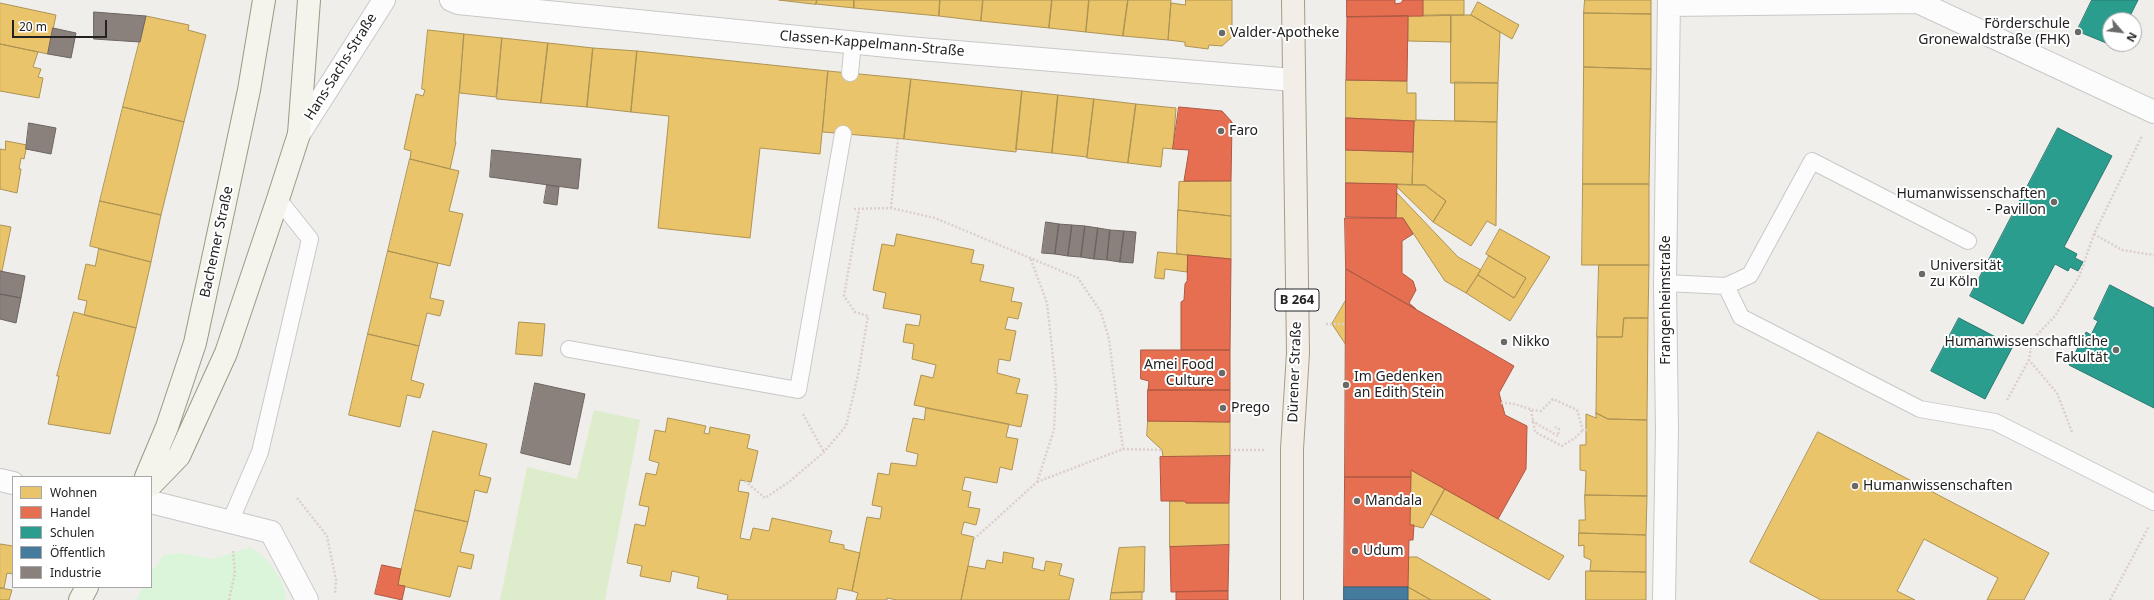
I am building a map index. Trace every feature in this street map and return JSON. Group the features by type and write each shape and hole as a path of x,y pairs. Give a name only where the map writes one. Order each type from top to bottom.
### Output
{"main road":[{"name":"Bachemer Straße","path":"146,476 167,427 195,343 249,90 264,0"},
{"path":"152,484 179,456 226,353 278,199 299,134 309,0"},
{"name":"Dürener Straße","path":"1292,600 1292,449 1298,353 1293,0"},
{"path":"80,600 86,588"}],"street":[{"name":"Hans-Sachs-Straße","path":"299,134 384,0"},
{"name":"Classen-Kappelmann-Straße","path":"451,0 458,3 853,42 1294,80"},
{"path":"1669,3 1918,2 2154,112"},
{"name":"Frangenheimstraße","path":"1664,600 1667,430 1665,282 1669,3"},
{"path":"0,480 12,483"},
{"path":"152,502 271,532 307,600"}],"lane":[{"path":"850,73 853,42"},
{"path":"569,349 798,390 843,134"},
{"path":"1665,282 1726,286 1750,275 1812,161 1968,241"},
{"path":"230,522 260,452 310,239 278,199"},
{"path":"1726,286 1740,317 1920,409 1996,422 2154,502"}],"path":[{"path":"2006,403 2029,360 2032,340 2055,316 2079,277 2094,234 2143,134"},
{"path":"891,208 898,139"},
{"path":"830,203 859,210 891,208 935,218 1030,256 1078,278 1101,312 1110,340 1122,449"},
{"path":"745,481 765,498 789,482 824,452 846,426 868,316 855,312 844,296 859,210"},
{"path":"2094,234 2122,250 2154,255"},
{"path":"1030,256 1047,303 1056,385 1054,430 1037,482"},
{"path":"1332,324 1346,324"},
{"path":"2029,360 2057,393 2086,467"},
{"path":"798,390 796,402 824,452"},
{"path":"1501,403 1513,402 1530,410 1541,411 1553,399 1577,410 1583,430"},
{"path":"1530,410 1535,432 1562,446 1575,438 1583,430 1587,430"},
{"path":"1532,421 1558,436 1559,429 1555,427"},
{"path":"974,539 1037,482 1122,449 1162,450"},
{"path":"1230,450 1292,449"},
{"path":"297,498 327,536 336,580 334,600"},
{"path":"229,600 235,573 230,522"},
{"path":"2110,600 2150,524"}],"green space":[{"path":"594,410 640,420 605,600 500,600 527,467 577,479"},
{"path":"250,547 269,563 279,576 287,600 136,600 142,588 152,588 152,571 164,555 180,553 213,559"}],"building: Wohnen":[{"path":"779,0 817,0 816,4"},
{"path":"817,0 854,0 854,8 816,4"},
{"path":"854,0 940,0 939,16 854,8"},
{"path":"940,0 983,0 981,21 939,16"},
{"path":"983,0 1052,0 1049,28 981,21"},
{"path":"1052,0 1089,0 1086,32 1049,28"},
{"path":"1089,0 1128,0 1123,36 1086,32"},
{"path":"1128,0 1171,0 1168,40 1123,36"},
{"path":"1186,0 1232,0 1232,37 1222,46 1209,45 1208,49 1185,46 1185,42 1168,40 1171,3 1185,5"},
{"path":"1423,0 1464,0 1464,15 1423,16"},
{"path":"1585,0 1651,0 1651,14 1584,13"},
{"path":"1478,2 1519,25 1512,39 1471,15"},
{"path":"0,3 56,15 48,54 0,44"},
{"path":"1584,13 1651,14 1651,69 1584,67"},
{"path":"1451,15 1451,42 1408,41 1408,16"},
{"path":"1451,15 1471,15 1500,32 1498,83 1451,83"},
{"path":"146,16 189,25 188,30 206,35 184,122 123,107"},
{"path":"428,30 464,34 456,142 450,169 410,159 411,151 404,149 416,94 423,96 425,90 422,89"},
{"path":"464,34 502,38 496,97 460,93"},
{"path":"502,38 548,43 541,103 497,99"},
{"path":"548,43 593,48 587,107 541,103"},
{"path":"0,44 38,52 33,67 41,69 38,77 43,78 39,98 0,91"},
{"path":"593,48 637,51 631,112 587,107"},
{"path":"637,51 828,71 820,154 760,148 750,238 658,228 669,116 631,112"},
{"path":"1584,67 1651,69 1649,184 1583,184"},
{"path":"828,71 911,79 904,139 823,132"},
{"path":"911,79 1022,91 1016,152 904,139"},
{"path":"1346,80 1407,81 1407,93 1416,93 1416,121 1346,118"},
{"path":"1455,82 1498,83 1497,122 1455,121"},
{"path":"1022,91 1058,95 1052,153 1016,149"},
{"path":"1058,95 1094,99 1087,157 1052,153"},
{"path":"1094,99 1136,104 1128,163 1087,158"},
{"path":"1136,104 1176,108 1173,149 1163,148 1161,167 1128,163"},
{"path":"123,107 184,122 161,215 100,201"},
{"path":"1414,121 1497,122 1496,226 1487,221 1471,246 1433,222 1446,201 1425,185 1412,185"},
{"path":"6,141 27,145 24,159 21,158 19,169 21,169 17,193 0,189 0,149 5,150"},
{"path":"1346,150 1413,152 1412,185 1346,183"},
{"path":"410,159 459,171 449,211 463,214 450,266 388,251"},
{"path":"1231,181 1231,216 1178,210 1179,182"},
{"path":"1397,184 1425,185 1446,201 1433,222 1397,187"},
{"path":"1583,184 1649,184 1649,265 1582,265"},
{"path":"1397,193 1458,257 1481,270 1466,293 1445,281 1403,218 1396,218"},
{"path":"100,201 161,215 151,262 90,246"},
{"path":"1178,210 1231,216 1231,259 1177,254"},
{"path":"0,225 11,227 2,271 0,271"},
{"path":"1500,229 1550,257 1510,321 1466,293 1478,275 1514,298 1526,278 1486,254"},
{"path":"897,234 974,250 971,263 984,265 980,281 1014,288 1011,301 1022,303 1018,319 1008,317 1005,329 1016,331 1010,361 999,359 997,373 1020,379 1016,393 1028,395 1021,427 914,405 921,375 933,378 936,365 912,359 914,344 903,342 906,324 919,326 921,315 883,308 886,293 873,290 882,244 894,246"},
{"path":"99,249 151,262 136,328 84,315 87,301 78,299 86,264 95,266"},
{"path":"388,251 438,263 430,298 444,301 440,316 427,313 419,346 368,334"},
{"path":"1158,252 1188,255 1187,272 1165,269 1164,279 1155,278"},
{"path":"1489,256 1526,278 1514,298 1478,275"},
{"path":"1599,265 1649,265 1648,318 1624,318 1622,337 1597,337"},
{"path":"1346,300 1346,345 1332,324"},
{"path":"74,312 136,328 110,434 48,424 59,376 57,376"},
{"path":"1624,318 1648,318 1647,420 1608,419 1596,413 1597,337 1622,337"},
{"path":"519,322 545,324 542,356 516,354"},
{"path":"368,334 419,346 411,380 424,384 420,398 407,395 400,427 349,415"},
{"path":"926,408 1009,424 1006,437 1018,439 1012,470 1000,467 997,483 965,477 962,490 971,492 968,507 980,509 976,525 964,522 961,534 974,537 961,600 897,600 887,598 887,600 856,600 858,593 852,591 867,517 880,519 882,507 872,505 878,473 889,475 891,463 916,466 918,454 906,451 913,418 924,420"},
{"path":"1596,413 1608,419 1647,420 1647,496 1585,495 1586,471 1580,470 1580,445 1586,445 1586,414 1596,418"},
{"path":"668,418 706,426 704,433 709,434 710,427 750,435 747,448 758,451 751,482 740,480 738,491 749,493 740,538 750,540 753,528 769,531 772,518 832,531 829,542 844,545 844,549 860,553 852,591 838,588 836,599 834,600 727,600 728,595 697,588 699,577 672,571 670,582 640,576 642,566 627,563 635,524 645,526 649,507 639,505 646,473 656,475 659,463 649,460 655,430 665,432"},
{"path":"1148,421 1230,422 1230,456 1163,457 1162,450 1147,436"},
{"path":"433,431 487,444 479,475 491,478 487,493 475,490 468,522 415,510"},
{"name":"Humanwissenschaften","path":"1818,432 2049,553 2024,600 1987,600 1998,578 1924,539 1897,591 1915,600 1821,600 1750,562"},
{"path":"1411,470 1445,489 1423,528 1410,525"},
{"path":"1445,489 1564,556 1549,580 1431,514"},
{"path":"1585,495 1647,496 1646,535 1579,533 1579,520 1585,520"},
{"path":"1170,501 1184,501 1186,503 1229,503 1229,545 1170,547"},
{"path":"415,510 468,522 460,552 474,555 471,569 458,566 450,597 398,585"},
{"path":"1579,533 1646,535 1646,572 1590,571 1591,560 1584,557 1584,545 1579,546"},
{"path":"0,544 12,546 12,574 7,573 4,588 0,588"},
{"path":"1145,547 1144,592 1111,593 1119,548"},
{"path":"1004,552 1034,558 1032,568 1044,571 1046,561 1062,564 1059,575 1074,579 1069,600 961,600 968,566 985,569 987,560 1002,563"},
{"path":"1409,557 1417,557 1491,600 1431,600 1408,587"},
{"path":"1586,571 1646,572 1646,600 1586,600"},
{"path":"1408,587 1431,600 1408,600"},
{"path":"0,588 12,590 9,600 0,600"},
{"path":"1142,592 1142,600 1110,600 1111,593"}],"building: Handel":[{"path":"1347,0 1395,0 1395,4 1401,3 1403,0 1423,0 1423,16 1347,17"},
{"path":"1408,16 1407,81 1346,80 1347,17"},
{"path":"1179,107 1222,111 1232,122 1231,181 1184,181 1189,150 1173,149"},
{"path":"1346,118 1414,121 1413,152 1346,150"},
{"path":"1346,183 1397,184 1396,218 1346,217"},
{"path":"1345,218 1403,218 1413,234 1402,241 1402,273 1413,281 1416,290 1409,303 1416,309 1346,269"},
{"path":"1188,255 1231,259 1230,350 1181,350 1181,302 1184,300 1185,284 1187,281"},
{"path":"1346,269 1514,366 1499,393 1505,415 1527,426 1526,469 1498,519 1411,470 1411,477 1345,477"},
{"path":"1141,350 1230,350 1230,390 1148,390 1149,381 1141,379"},
{"path":"1148,390 1230,390 1230,422 1148,421"},
{"path":"1230,456 1229,503 1186,503 1184,501 1161,501 1160,457"},
{"path":"1345,477 1411,477 1410,525 1414,525 1413,540 1409,540 1408,587 1344,587"},
{"path":"1229,545 1228,591 1171,592 1170,547"},
{"path":"382,565 401,569 398,585 405,586 402,600 375,594"},
{"path":"1228,591 1228,600 1176,600 1176,592"}],"building: Schulen":[{"path":"2092,0 2138,0 2132,12 2102,12 2102,41 2077,31"},
{"name":"Humanwissenschaften - Pavillon","path":"2058,128 2112,156 2064,247 2077,254 2075,258 2083,262 2078,271 2070,267 2068,271 2055,264 2023,324 1970,296"},
{"name":"Humanwissenschaftliche Fakultät","path":"2110,285 2154,308 2154,408 2069,365 2086,332 2091,335 2098,321 2094,319"},
{"path":"1959,318 2013,346 1985,399 1931,371"}],"building: Öffentlich":[{"path":"1344,587 1408,587 1408,600 1344,600"}],"building: Industrie":[{"path":"94,12 146,16 140,42 94,39"},
{"path":"53,28 76,33 71,58 48,54"},
{"path":"29,123 56,128 51,154 26,149"},
{"path":"492,150 581,159 578,189 490,177"},
{"path":"547,185 559,187 557,205 544,203"},
{"path":"1046,222 1059,224 1055,254 1042,253"},
{"path":"1059,224 1072,225 1068,256 1055,254"},
{"path":"1072,225 1085,226 1081,257 1068,256"},
{"path":"1085,226 1098,228 1094,259 1081,257"},
{"path":"1098,228 1110,230 1107,260 1094,259"},
{"path":"1110,230 1124,231 1120,262 1107,260"},
{"path":"1124,231 1136,232 1133,263 1120,262"},
{"path":"0,271 25,276 21,298 0,294"},
{"path":"0,294 21,298 16,323 0,319"},
{"path":"535,383 585,394 570,465 521,453"}],"place":[{"name":"Förderschule Gronewaldstraße (FHK)","path":"2078,32"},
{"name":"Valder-Apotheke","path":"1222,33"},
{"name":"Faro","path":"1221,131"},
{"name":"Humanwissenschaften - Pavillon","path":"2054,202"},
{"name":"Universität zu Köln","path":"1922,274"},
{"name":"Nikko","path":"1504,342"},
{"name":"Humanwissenschaftliche Fakultät","path":"2116,350"},
{"name":"Amei Food Culture","path":"1222,373"},
{"name":"Im Gedenken an Edith Stein","path":"1346,385"},
{"name":"Prego","path":"1223,408"},
{"name":"Humanwissenschaften","path":"1855,486"},
{"name":"Mandala","path":"1357,501"},
{"name":"Udum","path":"1355,551"}]}
